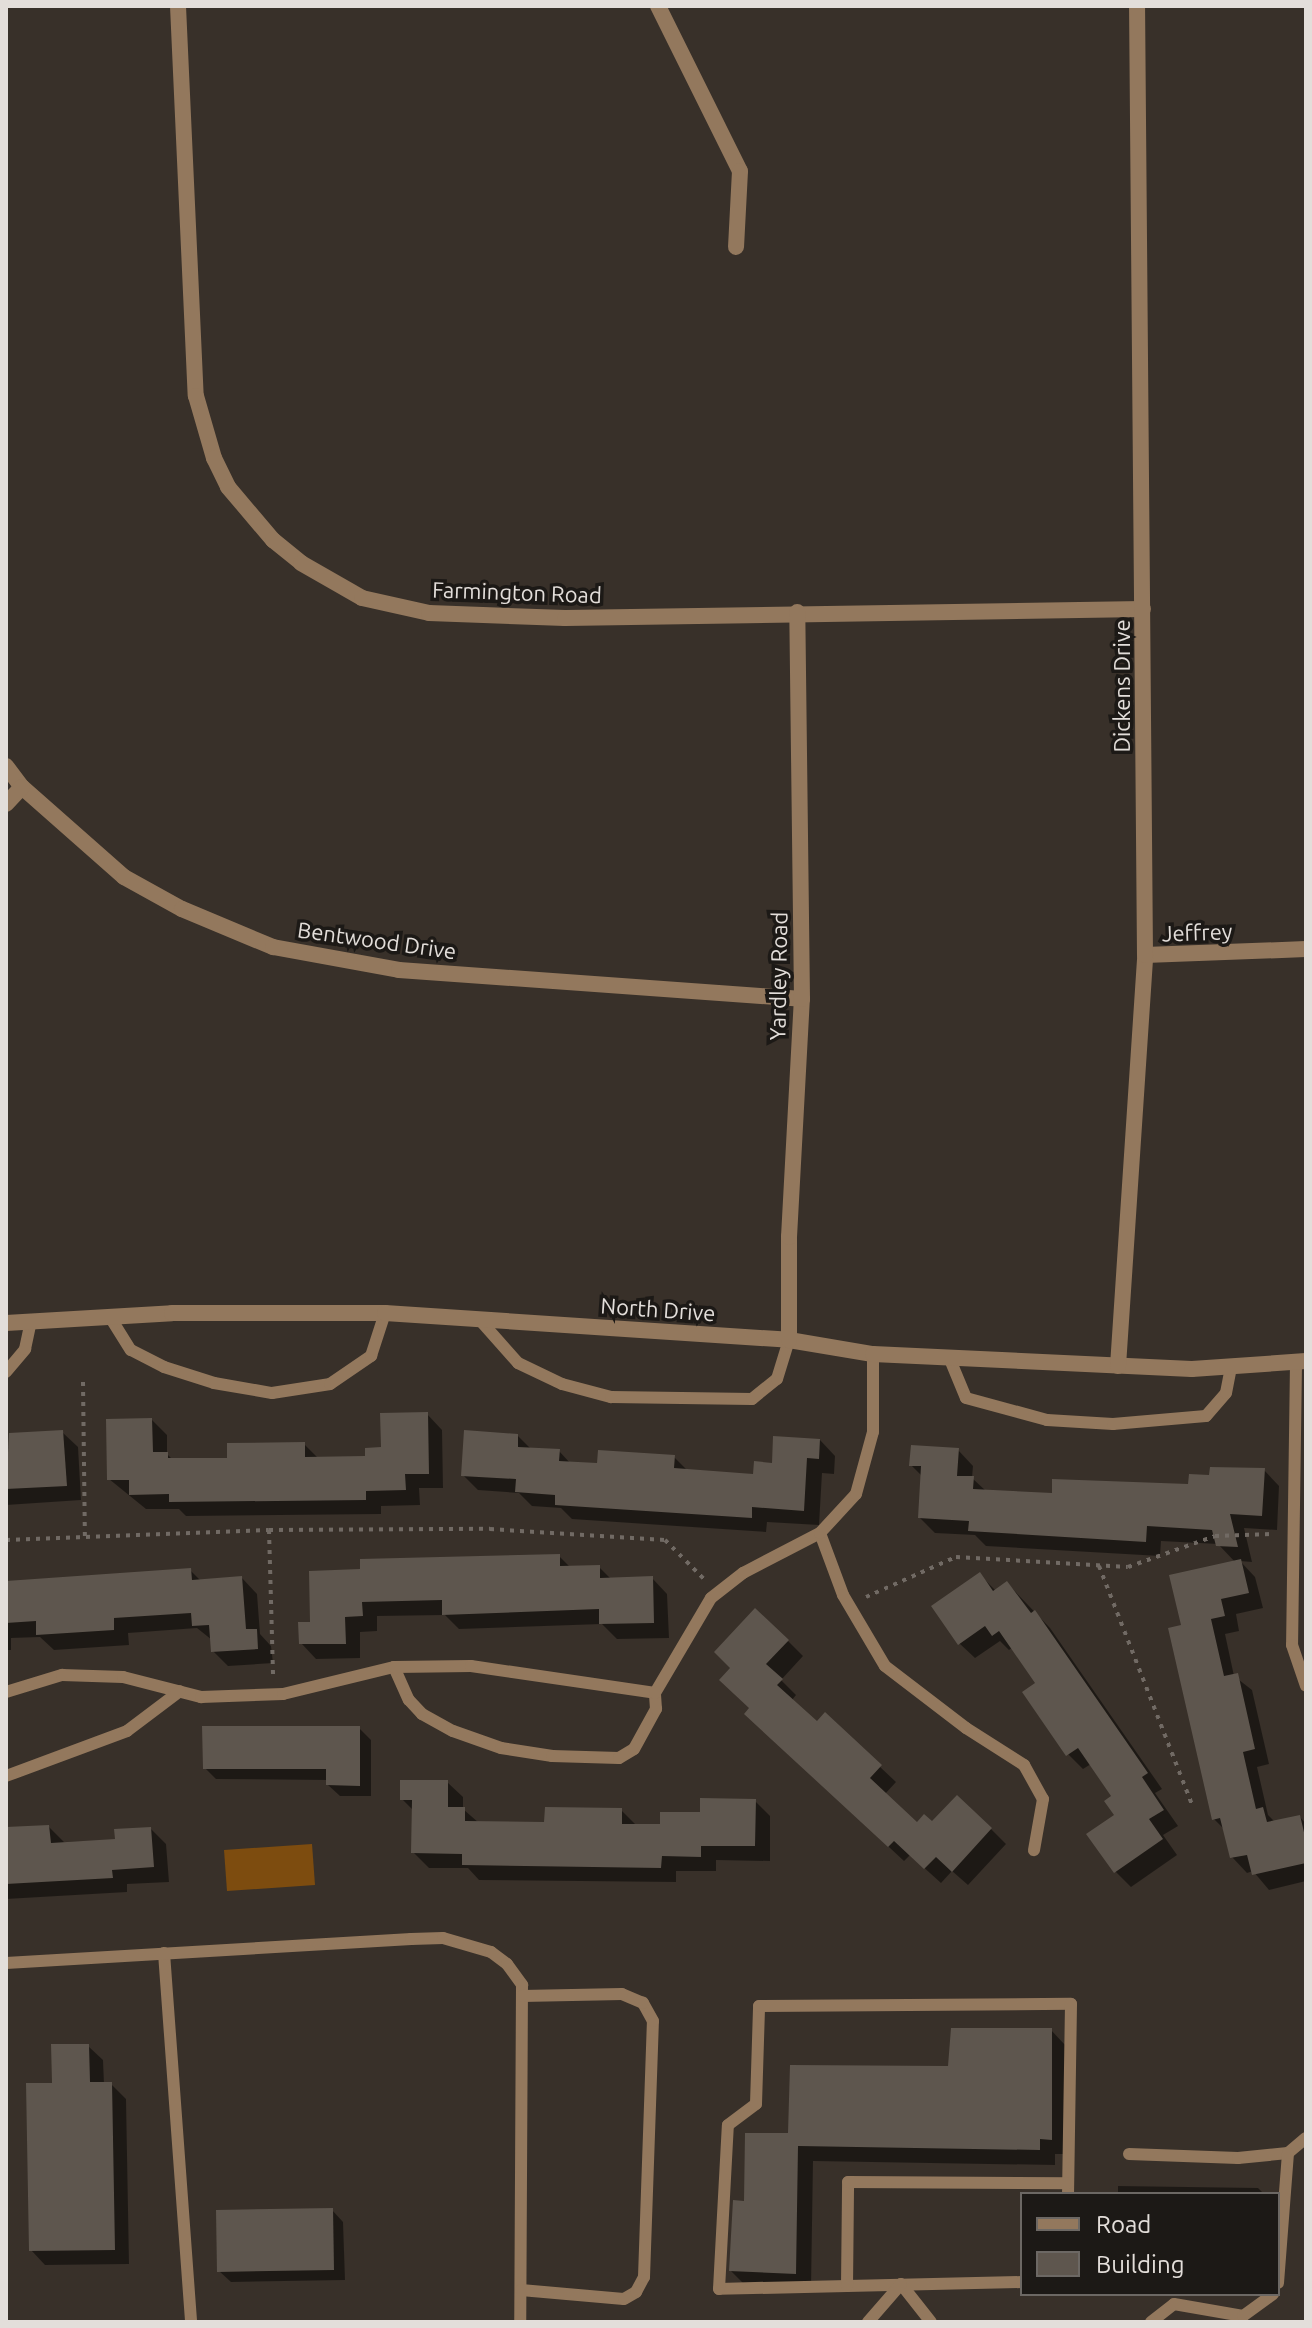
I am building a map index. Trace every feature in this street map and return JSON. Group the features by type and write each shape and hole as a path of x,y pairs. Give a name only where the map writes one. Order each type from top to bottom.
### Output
{"street":[{"name":"Farmington Road","path":"178,6 196,396 214,458 228,487 273,540 301,563 362,598 429,613 565,618 1143,609"},
{"path":"658,6 740,171 736,247"},
{"name":"Dickens Drive","path":"1118,1366 1145,955 1137,6"},
{"name":"Yardley Road","path":"789,1340 789,1237 802,999 797,612"},
{"name":"Bentwood Drive","path":"6,766 22,787 124,877 182,909 273,947 399,970 802,999"},
{"path":"6,804 22,787"},
{"name":"Jeffrey","path":"1145,955 1306,949"},
{"name":"North Drive","path":"6,1323 110,1317 385,1313 789,1340 873,1354 1118,1366 1231,1367 1301,1362"}],"lane":[{"path":"110,1317 131,1350 164,1367 214,1383 272,1393 330,1384 371,1356 385,1313"},
{"path":"479,1319 518,1363 562,1384 611,1397 752,1399 777,1379 789,1340"},
{"path":"6,1372 25,1349 31,1321"},
{"path":"394,1667 416,1707 453,1731 501,1748 552,1756 619,1758 634,1749 656,1709 655,1693 711,1598 743,1573 820,1533 856,1494 873,1432 873,1354"},
{"path":"949,1357 966,1398 1047,1420 1113,1424 1206,1416 1226,1393 1231,1367"},
{"path":"1301,1362 1293,1534 1292,1645 1306,1686"},
{"path":"820,1533 849,1605 885,1666 966,1728 1024,1765 1043,1799 1034,1850"},
{"path":"6,1692 62,1675 123,1677 201,1697 274,1695 394,1667 471,1666 655,1693"},
{"path":"6,1776 39,1767 127,1731 180,1691"},
{"path":"6,1963 443,1938 491,1952 507,1964 522,1985 520,2322"},
{"path":"164,1953 191,2322"},
{"path":"521,2290 624,2299 636,2292 644,2277 653,2021 643,2003 622,1994 522,1996"},
{"path":"847,2286 848,2182 1068,2189 1071,2004 759,2006 756,2104 728,2125 719,2289 1020,2282"},
{"path":"1129,2154 1238,2158 1288,2153 1306,2138"},
{"path":"1280,2257 1288,2153"},
{"path":"868,2322 901,2284"},
{"path":"901,2284 931,2322"},
{"path":"1152,2321 1174,2304 1245,2319 1271,2296"}],"path":[{"path":"83,1382 85,1537"},
{"path":"6,1540 269,1530 490,1529 665,1540 718,1593"},
{"path":"269,1530 274,1695"},
{"path":"849,1605 956,1557 1128,1567 1215,1536 1293,1534"},
{"path":"1099,1566 1192,1804"}],"shaded area":[{"path":"312,1844 315,1885 227,1891 224,1850"}],"building":[{"path":"428,1412 429,1474 405,1474 406,1490 366,1491 366,1500 169,1502 169,1494 129,1495 129,1480 107,1480 106,1419 152,1418 153,1452 168,1452 168,1458 227,1458 227,1443 305,1442 305,1457 365,1456 365,1448 381,1447 380,1413"},
{"path":"63,1430 67,1486 6,1489 9,1433"},
{"path":"464,1430 518,1434 518,1447 560,1449 559,1461 597,1463 598,1450 675,1455 674,1468 753,1474 754,1461 772,1463 773,1436 820,1439 819,1459 807,1458 804,1511 752,1507 752,1518 555,1505 555,1495 515,1492 516,1479 461,1476"},
{"path":"911,1445 959,1448 957,1476 974,1476 973,1489 1052,1493 1052,1479 1188,1484 1189,1474 1209,1475 1210,1467 1265,1468 1262,1516 1230,1514 1238,1547 1216,1546 1212,1530 1147,1526 1146,1542 968,1531 969,1521 918,1518 921,1466 909,1466"},
{"path":"560,1554 560,1566 600,1565 600,1578 653,1576 654,1623 599,1624 599,1609 442,1615 442,1600 362,1602 363,1616 345,1617 346,1644 299,1644 298,1622 310,1622 309,1571 360,1569 360,1559"},
{"path":"1241,1559 1249,1593 1221,1599 1225,1616 1211,1619 1224,1676 1238,1673 1255,1749 1243,1752 1256,1809 1263,1807 1267,1822 1300,1815 1306,1841 1306,1863 1252,1875 1247,1855 1230,1858 1220,1818 1212,1820 1168,1628 1181,1625 1169,1575"},
{"path":"191,1568 192,1580 242,1576 246,1629 257,1629 258,1649 211,1652 209,1625 192,1626 191,1613 114,1618 114,1630 36,1635 36,1621 6,1623 6,1581"},
{"path":"980,1572 993,1591 1007,1581 1031,1613 1035,1610 1148,1773 1142,1777 1164,1810 1149,1819 1163,1839 1114,1873 1086,1834 1114,1815 1104,1801 1111,1796 1078,1748 1066,1756 1022,1692 1035,1683 999,1631 992,1636 985,1626 958,1645 931,1606"},
{"path":"755,1608 789,1640 766,1664 783,1679 777,1685 817,1721 825,1712 882,1765 870,1778 917,1822 924,1814 932,1821 957,1795 992,1828 952,1872 936,1857 924,1869 894,1841 888,1847 744,1714 749,1708 719,1680 730,1668 714,1652"},
{"path":"202,1726 360,1726 360,1786 326,1785 326,1769 203,1769"},
{"path":"400,1780 448,1780 448,1807 465,1807 465,1821 544,1822 545,1807 622,1808 622,1824 660,1824 660,1812 700,1812 700,1798 756,1799 755,1846 701,1846 701,1857 662,1856 661,1868 462,1865 462,1854 411,1853 412,1800 400,1800"},
{"path":"49,1825 51,1843 115,1839 114,1829 151,1827 154,1867 112,1870 113,1878 6,1884 6,1827"},
{"path":"951,2028 1052,2028 1052,2140 1040,2139 1040,2150 798,2146 796,2274 729,2271 733,2200 744,2201 745,2133 788,2133 790,2065 948,2066"},
{"path":"51,2044 89,2044 90,2082 112,2082 115,2250 29,2251 26,2083 52,2083"},
{"path":"333,2208 334,2270 217,2272 216,2210"}]}
